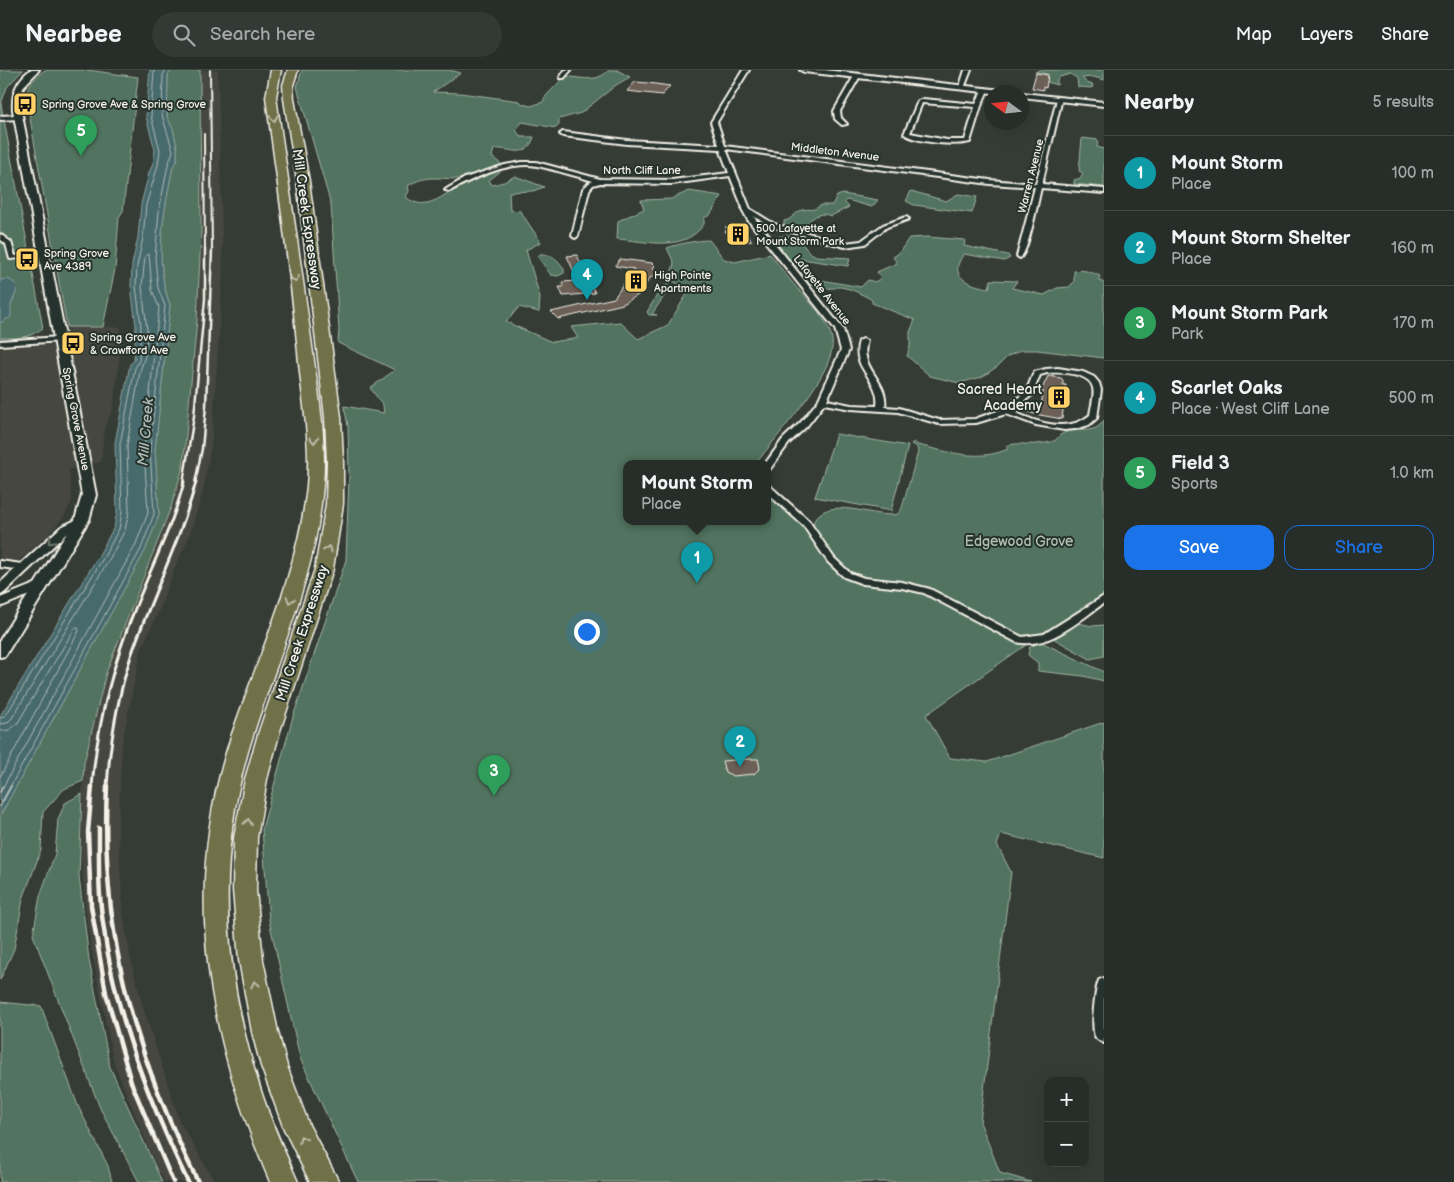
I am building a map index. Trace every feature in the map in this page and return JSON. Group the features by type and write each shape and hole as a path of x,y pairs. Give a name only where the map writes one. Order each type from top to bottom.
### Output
{"highway":[{"name":"Mill Creek Expressway","path":"276,70 271,96 304,341 313,423 315,482 309,536 293,592 230,777 221,817 216,889 217,942 230,1023 252,1105 284,1182"},
{"name":"Mill Creek Expressway","path":"293,70 288,85 289,99 303,181 333,417 336,447 335,494 330,538 319,589 271,726 256,778 248,817 244,867 248,941 253,972 273,1058 297,1129 325,1182"}],"main road":[{"name":"Spring Grove Avenue","path":"0,652 82,520 88,502 89,489 18,117 18,89 25,78 35,70"},
{"path":"804,70 984,90"},
{"path":"1029,96 1104,104"}],"street":[{"path":"562,77 568,70"},
{"name":"Lafayette Avenue","path":"746,70 714,122 732,174 751,220 839,329 845,350 822,401 804,424 786,440 771,461"},
{"path":"961,88 968,70"},
{"path":"844,124 838,119 837,111 857,76"},
{"path":"978,106 921,101 907,134 930,139 967,142 984,92"},
{"name":"Warren Avenue","path":"1020,256 1060,99"},
{"path":"0,118 18,117"},
{"name":"Middleton Avenue","path":"563,134 626,142 723,147 990,182 1104,191"},
{"name":"North Cliff Lane","path":"448,190 467,179 507,166 530,163 600,181 672,182 732,174"},
{"path":"575,236 586,189 591,184 600,181"},
{"path":"745,209 772,225 845,245 863,243 885,226 906,219"},
{"path":"0,236 9,243 12,256 44,252"},
{"path":"0,343 60,339"},
{"path":"863,341 860,346 860,355 880,390 883,401 881,408"},
{"path":"822,401 850,407 899,410 929,420 948,422 986,419 1006,411 1029,393 1037,374 1046,371 1058,370 1076,373 1091,379 1097,386 1094,416 1080,425 1061,427 1040,424 1006,411"},
{"path":"771,492 806,523 831,560 847,575 863,581 902,585 927,591 1020,640 1047,637 1104,599"},
{"path":"0,590 22,567 65,529 82,520"},
{"path":"0,564 22,567"},
{"path":"0,603 42,585"},
{"path":"1104,984 1101,997 1101,1034 1104,1037"}],"shaded area":[{"path":"200,70 218,70 223,272 212,439 203,492 189,537 141,650 122,744 118,830 123,914 131,961 144,1010 180,1122 215,1182 165,1182 157,1168 114,1064 90,943 85,905 81,859 82,803 84,763 106,673 153,557 190,404 197,320 201,233"},
{"path":"67,327 120,327 121,347 113,410 105,426 101,462 69,470 72,502 63,518 45,538 19,561 0,559 0,338 44,336 45,345 71,343"}],"green space":[{"path":"0,70 23,70 7,87 1,104 43,328 28,336 18,338 0,338"},
{"path":"45,70 87,70 138,77 123,211 119,217 115,269 103,327 67,327 26,96 31,84"},
{"path":"172,70 200,70 201,233 197,320 183,467 171,507 106,673 84,763 83,781 64,789 43,812 41,850 23,899 14,949 0,980 0,816 145,551 159,515 155,450 170,305 162,271 161,254 166,201 173,166 177,162 177,147 173,129 167,117 168,75"},
{"path":"302,70 449,70 461,73 433,92 460,93 520,101 522,104 531,106 543,102 545,97 565,76 594,78 609,70 617,70 630,77 616,85 581,113 559,119 559,125 556,128 522,122 516,130 521,137 534,137 531,144 522,151 494,149 492,157 501,164 500,167 466,179 429,178 415,182 408,186 409,191 406,197 421,204 429,203 469,180 499,170 501,171 489,180 492,185 504,182 515,176 544,187 533,191 509,192 510,210 520,211 541,242 526,250 540,297 539,312 519,307 506,322 552,342 578,338 571,327 620,322 638,339 668,325 690,289 682,287 670,279 674,263 667,248 694,241 709,240 724,259 735,262 770,254 788,278 821,315 830,331 832,339 831,353 825,369 803,404 759,460 623,460 623,525 771,525 771,492 806,523 847,575 915,587 1003,632 1033,640 926,715 950,758 987,762 1104,722 1104,858 1001,834 997,845 1011,872 980,1122 1000,1173 1031,1182 358,1182 300,1058 269,920 262,829 292,720 346,560 349,476 348,426 344,406 384,413 383,405 370,388 395,370 338,343 339,329 331,205 297,87"},
{"path":"1040,70 1104,70 1104,80 1094,77 1082,78 1087,83 1093,85 1092,88 1078,87 1077,78 1070,74 1060,77 1057,80 1057,85 1047,82 1048,74 1035,72"},
{"path":"1082,138 1098,140 1097,147 1104,149 1104,187 1074,184 1074,180 1081,178 1083,173 1079,171"},
{"path":"689,191 722,196 710,215 704,218 704,224 696,233 686,239 664,243 617,239 618,221 644,209 641,200 671,199"},
{"path":"911,191 946,201 958,194 977,197 972,213 914,205 906,201"},
{"path":"843,194 878,200 872,207 847,200 844,202 849,207 831,216 821,214 816,216 809,221 810,225 793,228 784,226 784,221 800,211 814,209 821,205 832,205 837,196"},
{"path":"787,235 799,240 809,252 816,256 850,258 848,266 801,259 803,269 791,264 769,239"},
{"path":"927,237 965,240 964,246 1008,255 1010,258 1004,261 964,254 959,262 959,274 968,282 982,287 989,288 991,280 1017,281 1012,288 1044,295 1057,288 1069,287 1074,282 1074,271 1087,271 1100,276 1098,280 1104,283 1104,358 1022,350 1008,356 982,377 959,383 930,376 907,356 910,346 910,332 915,320 872,303 872,300 852,290 840,287 817,287 805,281 797,274 800,272 815,279 861,287 868,280 875,282 881,278 877,272 897,263 893,257 899,253 909,238"},
{"path":"540,254 548,255 557,260 564,269 564,273 558,276 551,275 538,257"},
{"path":"669,284 673,288 671,292 667,292 652,314 657,315 649,315 647,312 662,287"},
{"name":"Edgewood Grove","path":"1104,420 1104,595 1039,636 1022,637 926,589 906,583 865,578 850,572 841,565 812,525 818,515 828,510 839,508 888,515 898,514 902,508 918,452 917,447 911,444 914,442 918,445 952,453 986,455 1008,449 1006,446 1010,445 1052,442 1061,434 1067,432 1095,428"},
{"path":"836,434 908,446 891,511 815,497"},
{"path":"1074,622 1092,626 1104,625 1104,656 1090,659 1051,637"},
{"path":"1041,642 1104,672 1104,681 1083,676 1038,671 1038,663 1028,655 1030,647"},
{"path":"82,794 79,876 89,960 110,1067 162,1182 139,1182 100,1108 33,935 40,896 55,854 58,819 65,803"},
{"path":"0,1002 41,1006 78,1106 108,1166 112,1182 0,1182"}],"water":[{"name":"Mill Creek","path":"150,70 172,70 168,75 167,117 173,129 177,147 177,162 173,166 166,201 161,254 165,289 170,305 155,450 159,515 145,551 0,816 0,716 99,555 114,527 117,512 115,443 130,364 134,361 136,326 131,286 132,265 138,237 141,204 155,150 146,117"},
{"path":"8,279 16,284 17,290 11,305 11,317 0,323 0,280"}],"building":[{"path":"1036,73 1048,75 1046,88 1043,87 1043,90 1032,88"},
{"path":"635,82 670,86 662,95 627,91"},
{"name":"500 Lafayette at Mount Storm Park","path":"740,226 752,241 738,243 725,231 729,231 725,227"},
{"path":"577,255 581,264 583,264 595,293 563,296 559,287 563,287 562,282 578,281 567,256"},
{"path":"620,259 652,263 655,266 652,269 670,273 651,277 638,295 623,304 558,319 551,312 614,298 634,269 615,266"},
{"name":"Sacred Heart Academy","path":"1048,376 1061,378 1063,385 1066,385 1062,419 1026,411 1031,406 1041,408 1043,391 1041,391"},
{"path":"758,759 760,768 754,774 733,776 725,772 722,761"}],"railway":[{"path":"210,70 212,249"},
{"path":"204,134 205,250"},
{"path":"195,483 202,449 206,406 212,249"},
{"path":"183,483 194,416 205,299 205,250"},
{"path":"92,787 102,718 113,672 184,482"},
{"path":"107,787 115,721 126,672 139,634 174,548 196,482"},
{"path":"92,786 88,832 91,906 106,993 131,1082 173,1182"},
{"path":"107,786 106,840 109,892 116,942 126,990 139,1038 155,1085 198,1182"},
{"path":"99,828 101,911 108,957 116,991 135,1056 147,1088 188,1182"}],"place":[{"name":"Spring Grove Ave & Spring Grove","path":"25,104"},
{"name":"Field 3","path":"81,156"},
{"name":"500 Lafayette at Mount Storm Park","path":"738,234"},
{"name":"Spring Grove Ave 4389","path":"27,259"},
{"name":"High Pointe Apartments","path":"636,281"},
{"name":"Scarlet Oaks","path":"587,300"},
{"name":"Spring Grove Ave & Crawfford Ave","path":"73,343"},
{"name":"Sacred Heart Academy","path":"1059,397"},
{"name":"Mount Storm","path":"697,583"},
{"name":"Mount Storm Shelter","path":"740,767"},
{"name":"Mount Storm Park","path":"494,796"}]}
